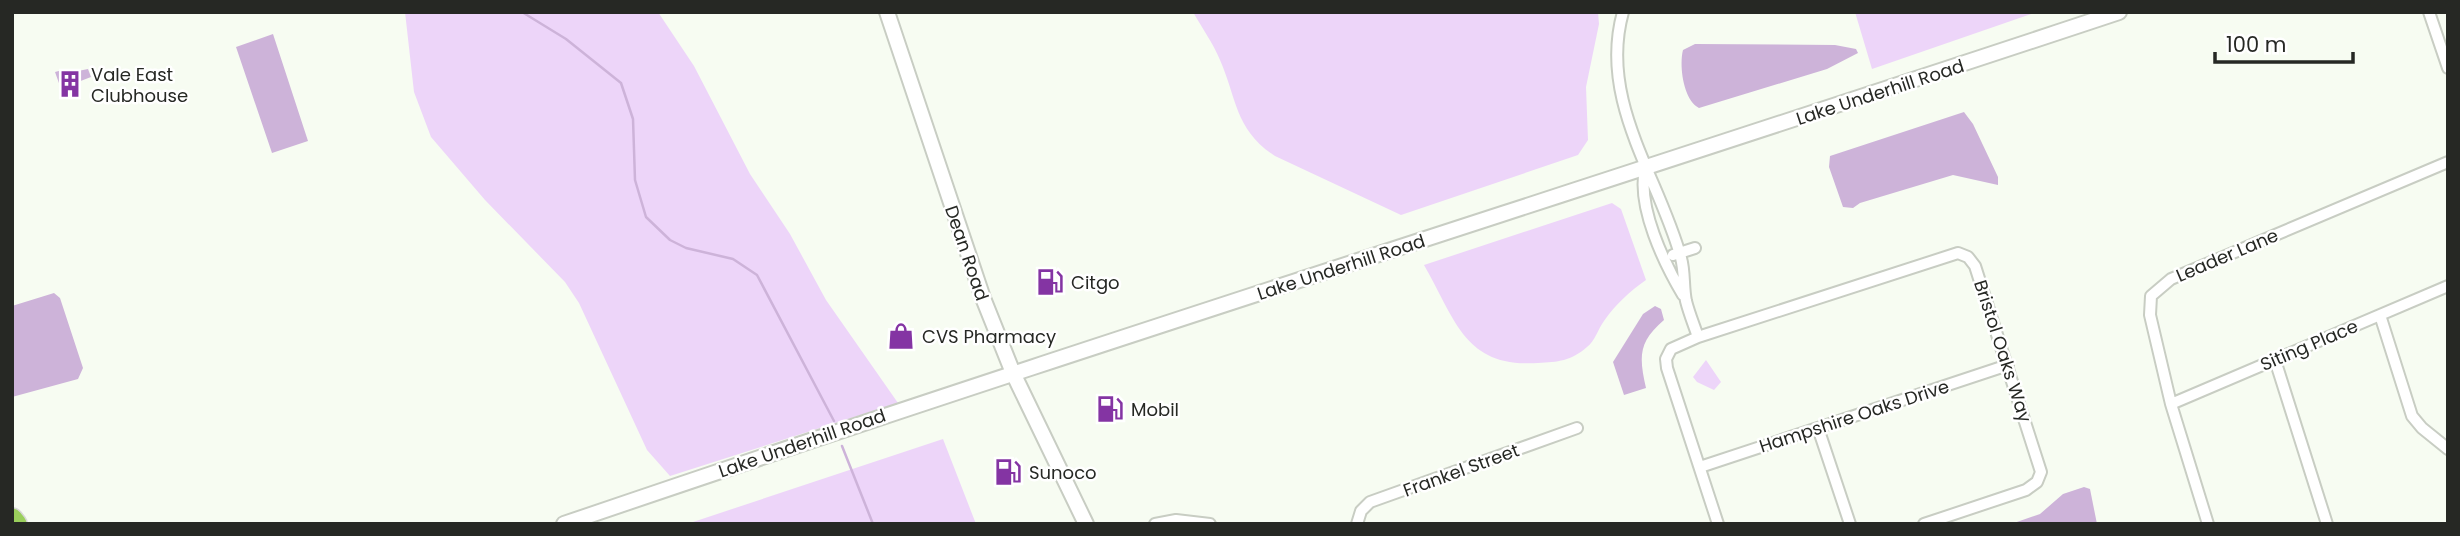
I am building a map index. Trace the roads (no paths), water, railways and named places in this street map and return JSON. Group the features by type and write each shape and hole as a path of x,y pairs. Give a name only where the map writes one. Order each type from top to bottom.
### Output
{"highway":[{"path":"12,519 16,524"}],"street":[{"name":"Dean Road","path":"887,12 966,253 1013,373 1086,524"},
{"path":"1623,12 1617,49 1618,78 1644,170 1642,191 1663,258 1686,300"},
{"name":"Lake Underhill Road","path":"564,524 1013,373 1644,170 2119,12"},
{"path":"2429,12 2443,36 2448,68"},
{"name":"Leader Lane","path":"2208,524 2171,404 2149,312 2150,300 2158,287 2448,162"},
{"path":"1644,170 1656,185 1679,253 1686,300 1698,337 1674,346 1666,362 1718,524"},
{"path":"1663,258 1695,248"},
{"name":"Bristol Oaks Way","path":"1698,337 1958,253 1974,264 2040,464 2038,480 2026,490 1924,524"},
{"name":"Siting Place","path":"2171,404 2448,286"},
{"path":"2380,315 2412,416 2448,449"},
{"path":"2275,360 2327,524"},
{"name":"Hampshire Oaks Drive","path":"1700,467 2008,365"},
{"name":"Frankel Street","path":"1357,524 1361,511 1370,502 1577,428"},
{"path":"1818,428 1850,524"},
{"path":"1155,524 1176,520 1210,524"}],"waterway":[{"path":"522,12 566,39 621,83 633,119 635,180 646,217 670,240 686,248 733,259 757,275 834,421"},
{"path":"842,446 873,524"}],"place":[{"name":"Vale East Clubhouse","path":"70,84"},
{"name":"Citgo","path":"1050,282"},
{"name":"CVS Pharmacy","path":"901,336"},
{"name":"Mobil","path":"1110,409"},
{"name":"Sunoco","path":"1008,472"}]}
